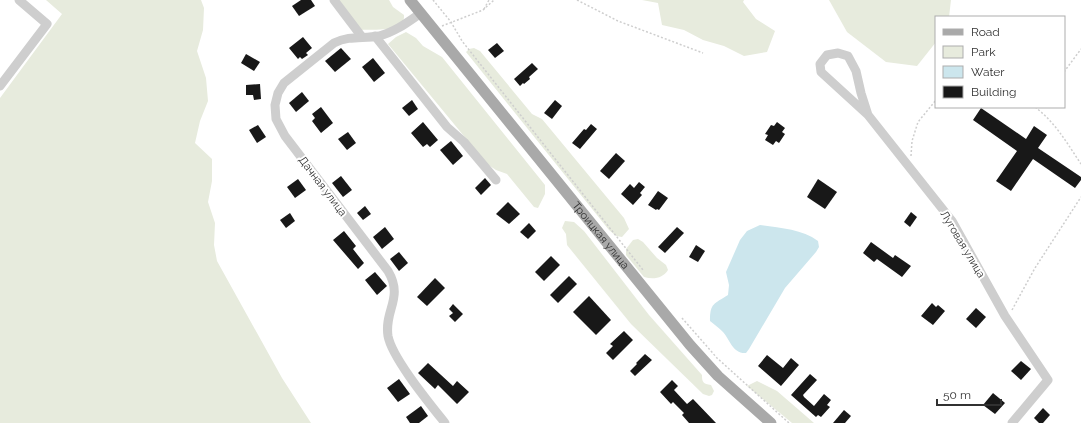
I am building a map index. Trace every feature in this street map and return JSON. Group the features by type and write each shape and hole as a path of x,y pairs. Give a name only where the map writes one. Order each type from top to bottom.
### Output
{"main road":[{"name":"Троицкая улица","path":"410,0 690,345 718,376 771,423"}],"street":[{"path":"0,86 47,24 19,0"},
{"path":"334,0 362,37"},
{"name":"Дачная улица","path":"421,13 393,31 375,36 343,38 334,43 284,83 278,93 275,104 276,119 285,136 388,271 394,281 395,288 393,302 388,318 388,336 392,348 411,377 445,423"},
{"path":"375,36 447,127 464,142 496,180"},
{"name":"Луговая улица","path":"868,115 856,71 848,56 838,53 827,55 820,64 821,72 868,115 952,221 1007,318 1048,380 1012,423"}],"path":[{"path":"433,0 451,22 462,41 644,272"},
{"path":"484,10 489,0"},
{"path":"433,29 484,10 494,0"},
{"path":"577,0 618,21 703,53"},
{"path":"1065,71 1081,49"},
{"path":"910,168 912,141 918,122 935,101"},
{"path":"1036,108 1044,114 1062,134 1081,164"},
{"path":"1007,318 1035,268 1081,197"},
{"path":"679,315 717,358 789,423"}],"green space":[{"path":"46,0 201,0 204,8 203,30 197,51 206,78 208,101 200,121 195,143 212,159 212,181 208,202 215,223 214,245 217,261 282,378 311,423 0,423 0,98 62,14"},
{"path":"339,0 389,0 393,7 404,15 403,21 400,25 387,29 361,30"},
{"path":"642,0 744,0 743,2 756,19 775,31 767,52 744,56 724,46 703,40 684,30 662,25 658,3"},
{"path":"829,0 951,0 949,16 935,16 935,43 917,66 886,62 847,32"},
{"path":"406,32 416,38 423,46 442,57 545,185 545,194 538,208 534,207 507,174 496,170 487,164 388,44 396,37"},
{"path":"474,48 480,51 532,114 542,119 624,218 629,229 622,237 616,236 609,230 466,52 469,49"},
{"path":"565,221 574,222 584,231 649,315 702,375 704,382 711,385 714,391 712,395 709,396 703,394 631,324 567,245 566,234 562,228"},
{"path":"638,239 643,242 657,258 666,265 668,270 661,277 644,277 626,255 626,249 633,240"},
{"path":"757,381 777,391 814,423 792,423 747,386"}],"water":[{"path":"760,225 798,231 818,241 819,247 785,288 749,349 746,353 742,353 732,346 723,332 710,321 711,311 716,302 728,295 729,285 726,272 740,240 747,231"}],"building":[{"path":"301,0 311,0 315,6 299,16 292,6"},
{"path":"303,37 312,48 306,53 308,55 302,59 300,57 298,59 289,48"},
{"path":"497,43 504,51 495,58 488,50"},
{"path":"341,48 351,59 335,72 325,61"},
{"path":"246,54 260,62 254,71 241,63"},
{"path":"373,58 385,73 374,82 362,67"},
{"path":"532,63 538,69 529,77 530,79 520,86 514,79"},
{"path":"260,84 261,99 254,100 253,95 246,95 246,85"},
{"path":"302,92 309,101 296,112 289,103"},
{"path":"412,100 418,109 409,116 402,108"},
{"path":"555,100 562,106 552,119 544,113"},
{"path":"321,107 333,123 321,133 312,121 315,118 312,114"},
{"path":"981,108 1026,139 1034,126 1047,135 1038,148 1081,177 1081,180 1075,188 1033,159 1011,191 996,181 1017,151 973,120"},
{"path":"423,122 438,140 430,147 427,144 423,147 411,133"},
{"path":"777,122 785,128 782,132 785,134 779,143 776,141 773,145 765,140 768,135 765,134 771,125 774,126"},
{"path":"591,124 597,129 580,149 572,143 584,129 586,130"},
{"path":"258,125 266,137 257,143 249,130"},
{"path":"348,132 356,143 347,150 338,139"},
{"path":"451,141 463,156 453,165 440,150"},
{"path":"616,153 625,161 609,179 600,171"},
{"path":"341,176 352,190 343,197 332,183"},
{"path":"485,178 491,185 481,195 475,188"},
{"path":"298,179 306,190 295,198 287,187"},
{"path":"818,179 837,192 825,209 807,197"},
{"path":"639,182 645,187 640,193 642,195 633,205 621,194 630,184 634,188"},
{"path":"658,191 668,198 659,210 656,210 648,205"},
{"path":"508,202 520,214 509,224 496,214"},
{"path":"365,206 371,214 363,220 357,213"},
{"path":"911,212 917,217 910,227 904,222"},
{"path":"290,213 295,221 286,228 280,220"},
{"path":"529,223 536,231 528,239 520,232"},
{"path":"385,227 394,239 382,249 373,237"},
{"path":"677,227 684,233 665,253 658,247"},
{"path":"344,231 356,246 353,249 364,263 358,269 333,240"},
{"path":"871,242 893,258 895,255 911,266 902,277 877,259 874,262 863,253"},
{"path":"696,245 705,251 698,262 689,257"},
{"path":"399,252 408,263 399,271 390,259"},
{"path":"551,256 560,265 544,281 535,272"},
{"path":"375,272 387,286 377,295 365,280"},
{"path":"569,276 577,284 558,303 550,295"},
{"path":"435,278 445,288 427,306 417,297"},
{"path":"589,296 611,320 596,335 573,312"},
{"path":"932,303 936,307 938,305 945,311 933,325 921,316"},
{"path":"453,304 463,314 455,322 449,316 453,313 449,309"},
{"path":"976,308 986,317 976,328 966,319"},
{"path":"624,331 633,340 613,360 606,353 613,346 610,344"},
{"path":"645,354 652,360 635,376 630,371"},
{"path":"767,355 783,368 791,358 799,365 781,386 758,366"},
{"path":"1021,361 1031,369 1021,380 1011,371"},
{"path":"428,363 453,386 457,381 469,392 457,404 438,385 435,389 418,373"},
{"path":"810,374 817,380 803,395 804,397 814,406 824,394 831,400 827,405 830,407 821,417 818,415 816,417 791,395"},
{"path":"399,379 410,394 398,402 387,388"},
{"path":"672,380 678,386 674,390 687,404 693,399 716,423 689,423 682,415 684,413 673,402 671,404 660,392"},
{"path":"993,393 1005,403 995,414 983,405"},
{"path":"421,406 428,416 419,423 410,423 406,417"},
{"path":"1043,408 1050,415 1043,423 1039,423 1034,418"},
{"path":"844,410 851,416 845,423 833,423"}]}
